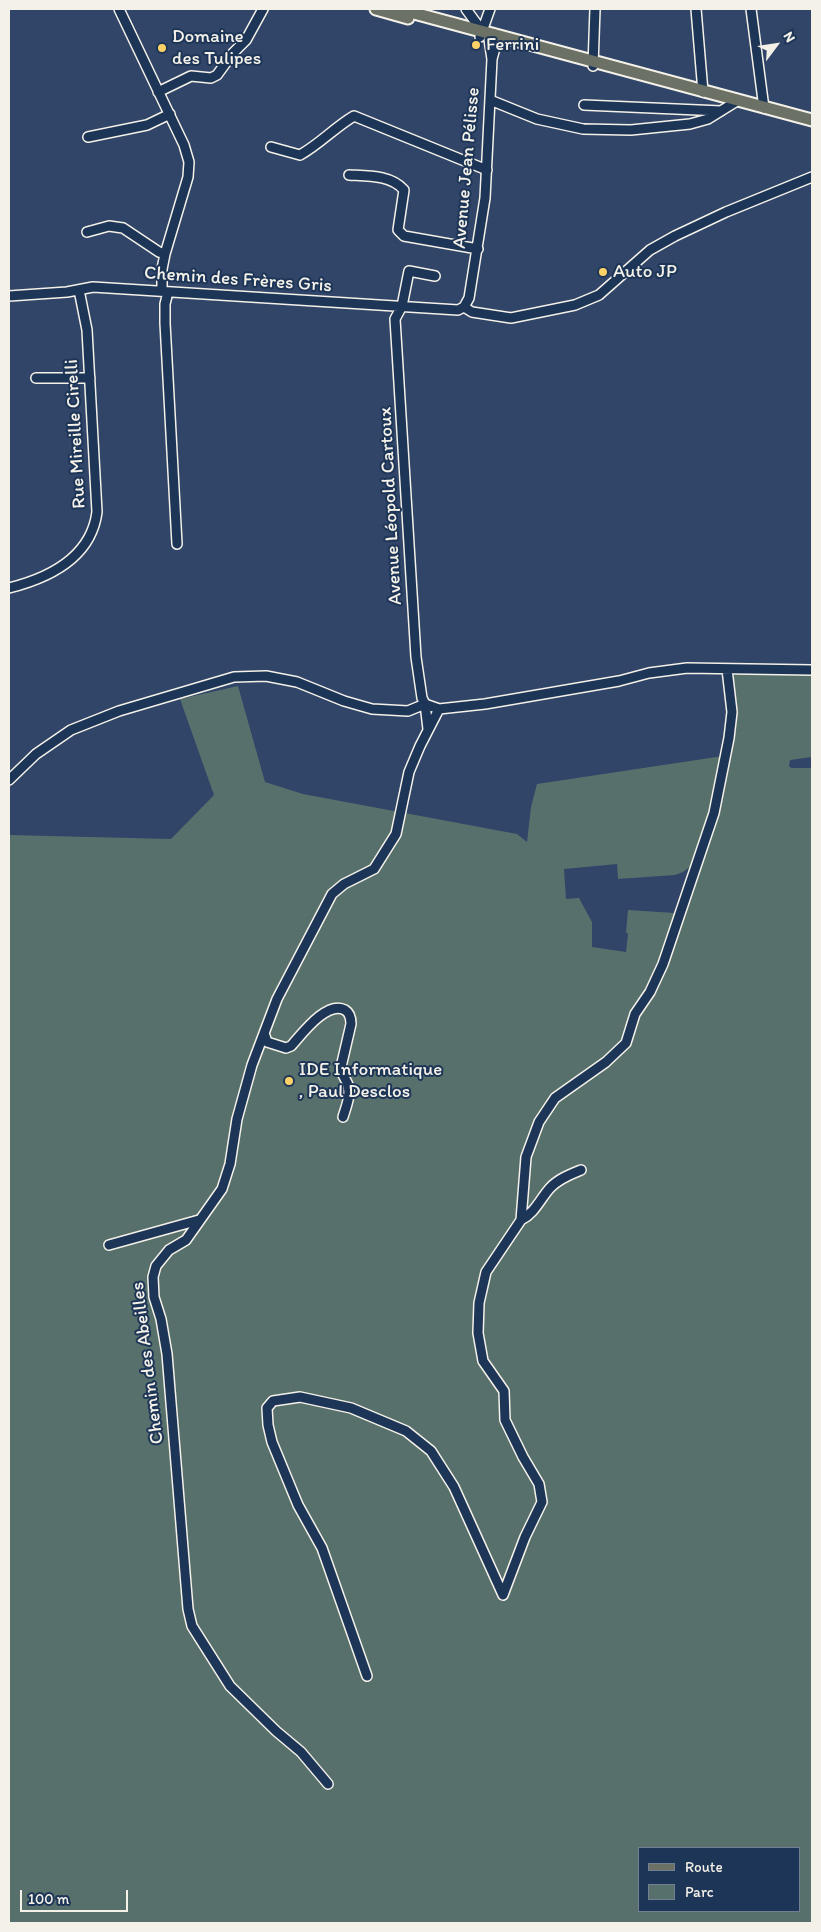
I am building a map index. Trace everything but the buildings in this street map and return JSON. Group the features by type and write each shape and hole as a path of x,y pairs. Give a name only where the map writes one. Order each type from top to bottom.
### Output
{"main road":[{"path":"376,9 403,11 488,36 812,120"}],"street":[{"path":"119,9 170,114 184,145 189,162 188,177 162,269 165,292 177,544"},
{"path":"158,92 191,76 211,78 217,75 233,52 246,40 263,9"},
{"path":"466,9 488,36"},
{"path":"488,36 490,9"},
{"path":"593,63 595,9"},
{"path":"696,9 703,92"},
{"path":"751,9 764,108"},
{"name":"Avenue Jean Pélisse","path":"464,307 469,298 478,249 487,170 492,60 488,36"},
{"path":"490,100 537,119 583,129 631,130 690,124 708,119 737,100"},
{"path":"584,105 721,111"},
{"path":"88,137 147,124 170,114"},
{"path":"271,147 300,154 312,148 338,125 354,116 487,170"},
{"path":"349,175 376,176 398,183 404,190 398,230 404,236 478,249"},
{"path":"464,307 472,312 511,318 575,305 599,295 650,250 675,236 726,212 812,177"},
{"path":"87,232 109,226 123,228 165,254"},
{"name":"Avenue Léopold Cartoux","path":"425,704 422,698 416,657 395,319 402,306 409,271 435,276"},
{"name":"Chemin des Frères Gris","path":"9,296 93,287 458,310 464,307"},
{"name":"Rue Mireille Cirelli","path":"9,588 46,574 75,558 87,543 95,526 97,512 87,330 79,290"},
{"path":"36,378 90,378"},
{"path":"9,780 36,754 71,730 128,708 234,677 266,676 297,682 344,701 372,709 408,711 425,704 438,709 485,704 619,681 649,673 687,668 812,670"},
{"path":"367,1676 322,1548 298,1505 272,1442 267,1408 273,1401 300,1397 350,1408 406,1431 431,1451 454,1487 503,1595 525,1537 542,1502 540,1484 523,1457 505,1420 504,1391 483,1361 478,1333 479,1302 486,1272 521,1220 526,1157 539,1122 556,1098 606,1062 626,1043 635,1014 650,992 663,964 714,813 729,738 732,712 726,669"},
{"name":"Chemin des Abeilles","path":"425,704 428,730"},
{"name":"Chemin des Abeilles","path":"328,1784 301,1752 276,1731 230,1686 192,1626 188,1609 167,1354 154,1297 152,1277 156,1266 163,1257 186,1240 198,1220 210,1208 222,1189 230,1164 237,1118 252,1065 277,999 332,894 344,884 374,869 396,834 410,772 438,709"},
{"path":"264,1033 267,1042 286,1048 291,1046 328,1010 342,1008 348,1012 351,1024 341,1072 348,1085 349,1092 343,1117"},
{"path":"521,1220 535,1209 550,1186 581,1170"},
{"path":"109,1245 198,1220"}],"green space":[{"path":"737,673 812,674 812,757 790,760 789,766 791,768 812,768 812,1923 9,1923 9,835 171,839 214,795 180,699 238,686 265,782 303,794 517,834 527,842 531,807 537,784 723,756 711,814 691,866 683,872 675,875 618,879 617,864 564,869 566,899 579,898 592,922 592,947 626,952 628,910 675,913 652,981 656,988 719,795 732,678"}],"place":[{"name":"Ferrini","path":"476,45"},
{"name":"Domaine des Tulipes","path":"162,48"},
{"name":"Auto JP","path":"603,272"},
{"name":"IDE Informatique , Paul Desclos","path":"289,1081"}]}
